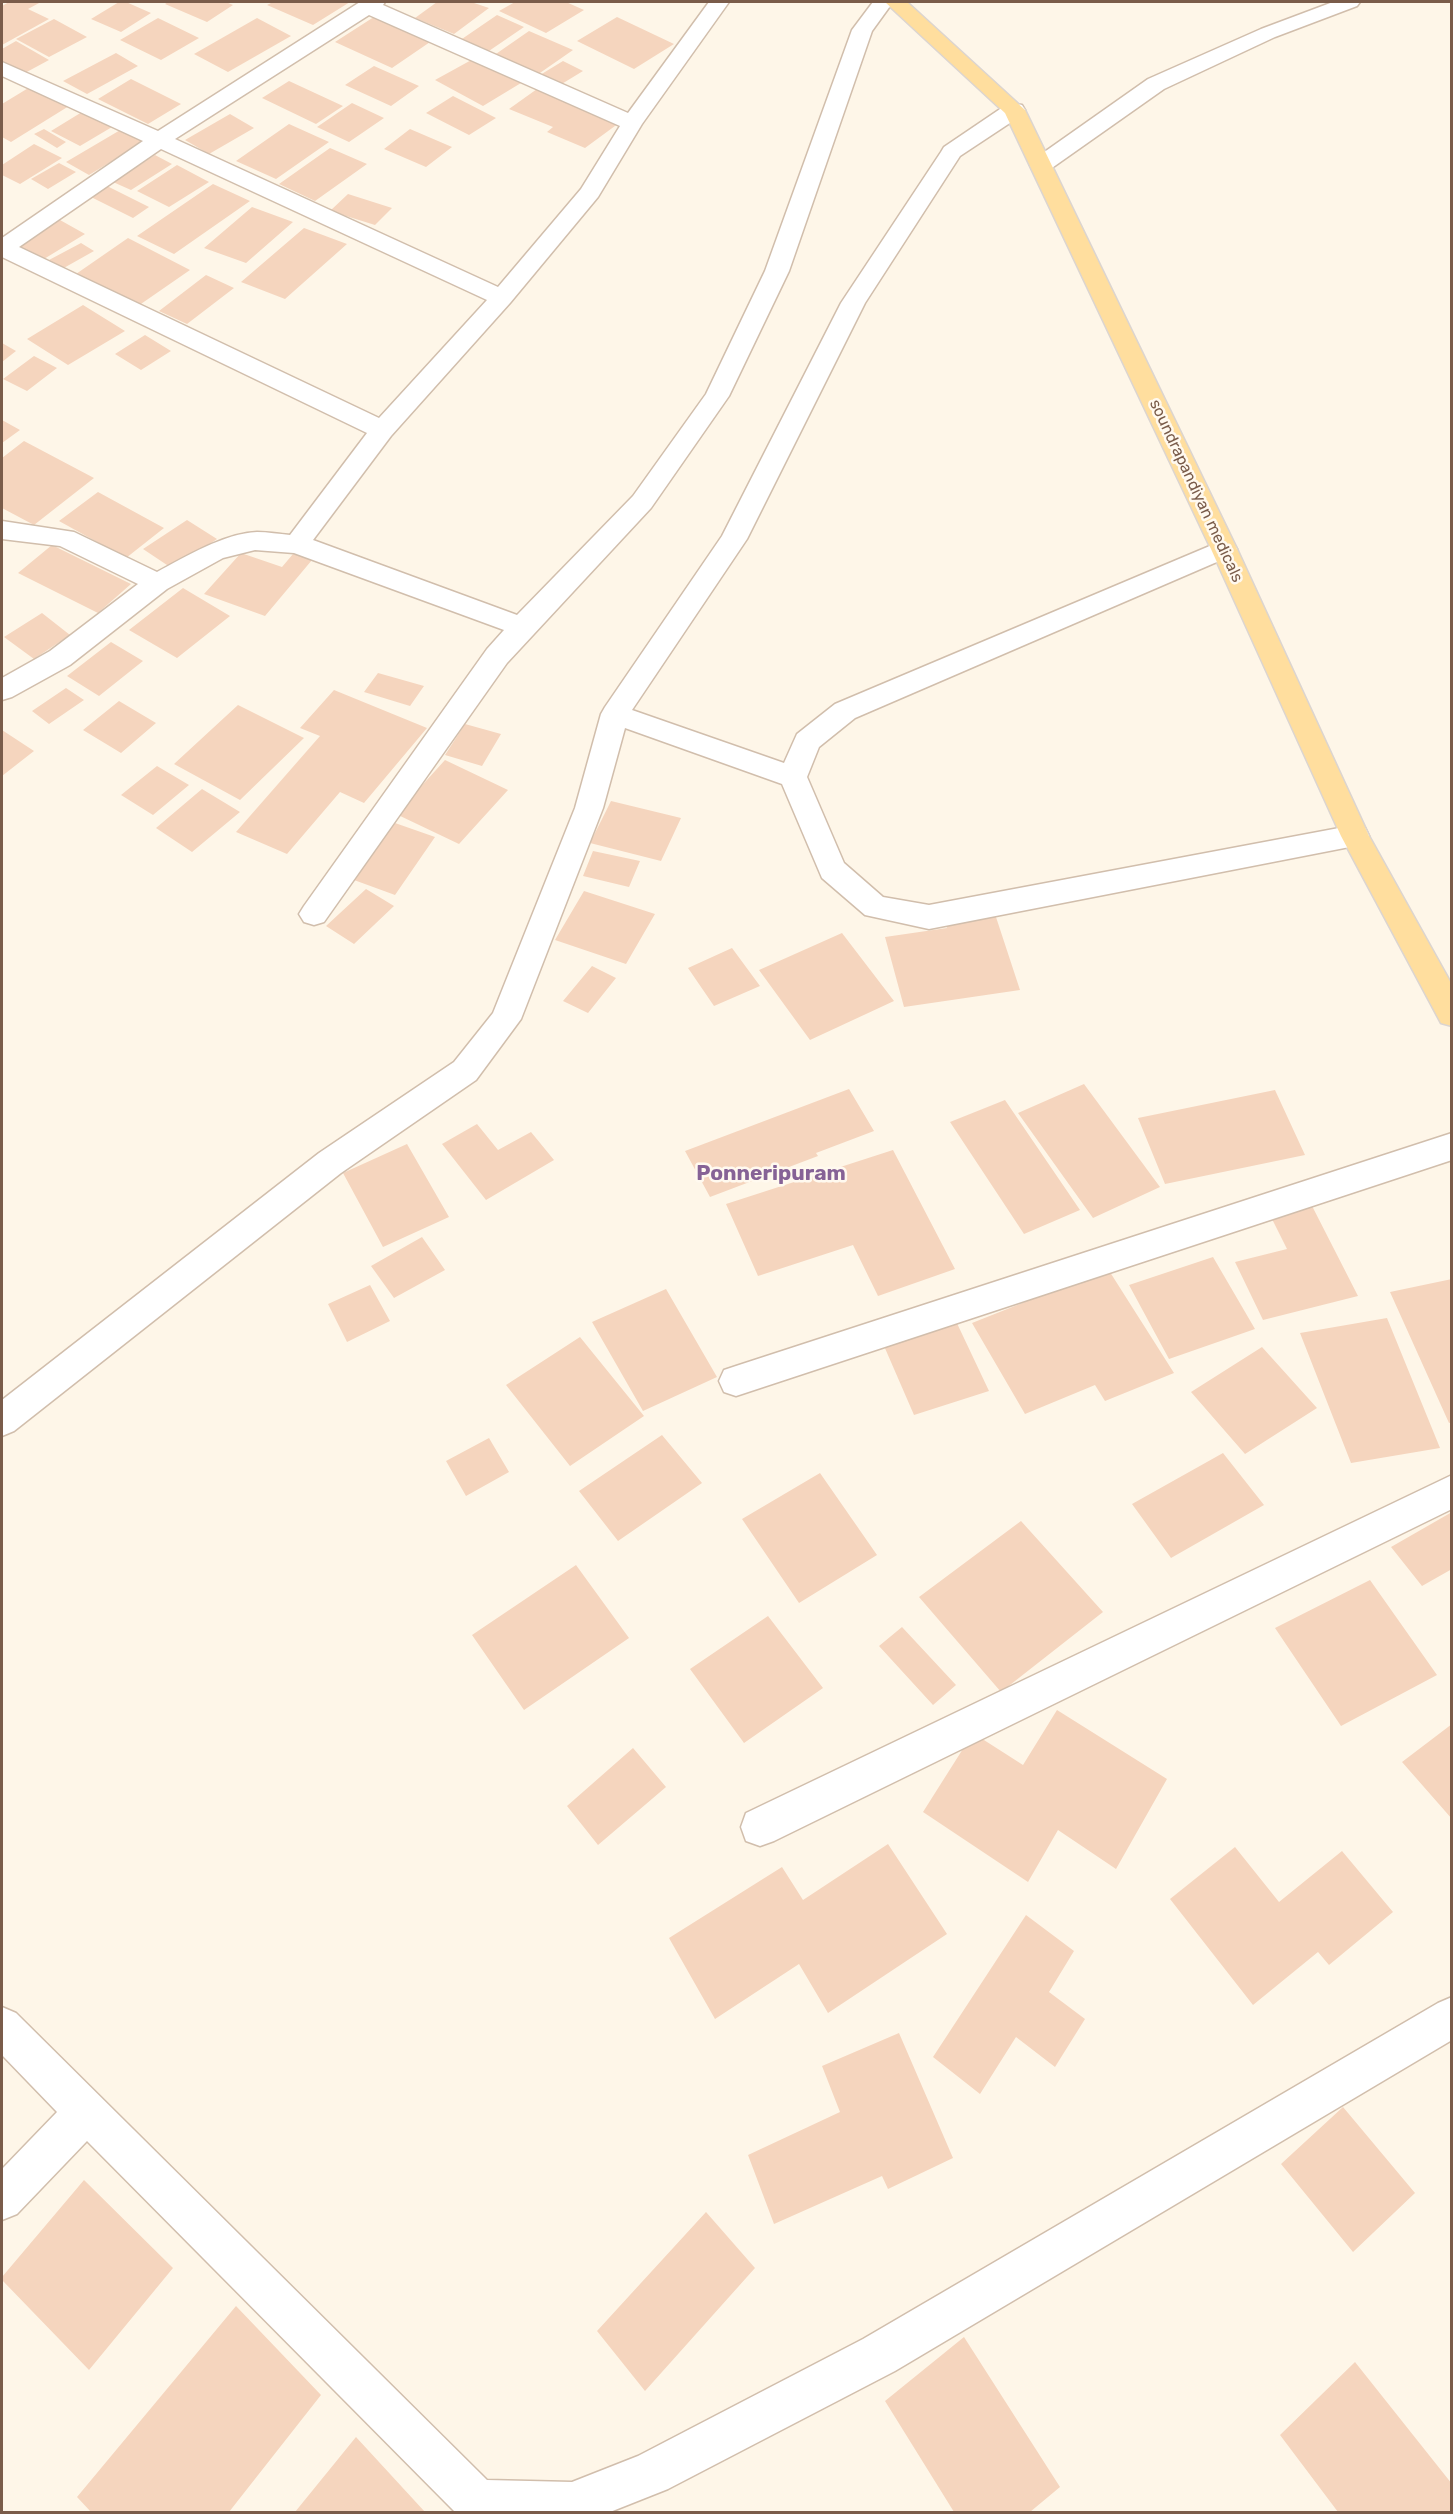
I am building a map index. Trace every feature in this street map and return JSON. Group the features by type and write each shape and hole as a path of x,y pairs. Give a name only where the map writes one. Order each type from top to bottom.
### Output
{"main road":[{"name":"soundrapandiyan medicals","path":"895,2 1014,110 1224,549 1355,836 1452,1014"}],"street":[{"path":"297,544 382,430 502,298 590,192 632,123 719,2"},
{"path":"314,914 497,656 642,502 717,396 777,271 862,30 883,2"},
{"path":"1041,165 1156,84 1268,33 1350,2"},
{"path":"2,248 159,141 371,4 632,123"},
{"path":"2,68 502,298"},
{"path":"2,1420 330,1163 465,1071 506,1018 589,808 615,714 734,539 854,303 952,152 1014,110"},
{"path":"2,248 382,430"},
{"path":"2,530 65,538 158,583"},
{"path":"2,690 60,658 158,583 214,552 255,542 297,544 522,627"},
{"path":"1224,549 845,711 807,741 793,777 832,870 875,907 929,917 1355,836"},
{"path":"615,714 793,777"},
{"path":"736,1381 1452,1146"},
{"path":"760,1827 1452,1491"},
{"path":"2,2027 477,2502 574,2509 652,2473 879,2355 1452,2017"},
{"path":"2,2199 86,2112"}],"building":[{"path":"9,2 41,2 28,9 49,19 2,45 2,6"},
{"path":"119,2 126,2 151,13 121,32 91,19"},
{"path":"168,2 226,2 233,5 207,22 165,4"},
{"path":"273,2 350,2 313,25 267,5"},
{"path":"437,2 471,2 489,8 454,34 415,18"},
{"path":"515,2 566,2 584,10 546,33 499,11"},
{"path":"377,15 433,40 392,68 335,42"},
{"path":"497,15 524,27 486,53 459,41"},
{"path":"617,17 674,44 634,69 577,41"},
{"path":"158,18 199,38 161,60 120,40"},
{"path":"257,18 291,36 228,72 194,54"},
{"path":"54,19 87,37 49,57 16,39"},
{"path":"529,31 573,50 537,75 493,56"},
{"path":"16,41 49,60 23,74 2,61 2,49"},
{"path":"116,53 138,66 87,94 63,81"},
{"path":"475,58 521,83 483,106 435,80"},
{"path":"563,61 583,71 560,85 540,75"},
{"path":"374,66 419,86 391,106 345,85"},
{"path":"131,79 181,104 148,124 98,99"},
{"path":"289,81 343,106 316,124 262,98"},
{"path":"30,87 69,106 11,142 2,137 2,104"},
{"path":"537,89 619,123 585,148 547,132 553,127 509,109"},
{"path":"453,96 496,118 469,135 426,113"},
{"path":"352,103 384,118 349,142 317,127"},
{"path":"82,112 112,127 80,146 51,131"},
{"path":"230,114 254,128 209,154 185,140"},
{"path":"289,124 329,142 276,179 236,161"},
{"path":"44,129 66,142 57,148 34,134"},
{"path":"122,129 145,141 89,175 66,162"},
{"path":"410,129 452,147 426,167 384,149"},
{"path":"34,144 62,158 20,184 2,175 2,165"},
{"path":"330,148 367,164 315,201 279,184"},
{"path":"155,155 172,164 131,190 113,182"},
{"path":"59,163 76,172 48,189 31,179"},
{"path":"177,165 209,182 169,207 137,191"},
{"path":"213,184 250,201 174,254 137,236"},
{"path":"107,186 149,207 133,218 91,197"},
{"path":"348,194 392,208 375,225 330,211"},
{"path":"252,207 293,222 246,263 204,248"},
{"path":"60,220 85,234 39,262 13,247"},
{"path":"304,228 347,244 285,299 241,282"},
{"path":"128,238 190,270 138,306 76,274"},
{"path":"81,243 94,251 62,269 49,260"},
{"path":"206,275 234,288 187,324 159,311"},
{"path":"83,305 125,331 68,365 27,339"},
{"path":"145,335 171,351 141,370 115,354"},
{"path":"2,343 16,351 2,362"},
{"path":"34,356 57,368 27,391 3,379"},
{"path":"2,420 20,430 2,443"},
{"path":"24,441 94,478 34,525 2,508 2,458"},
{"path":"98,492 164,528 126,558 59,521"},
{"path":"187,520 217,539 173,569 143,549"},
{"path":"52,545 131,584 98,613 18,573"},
{"path":"241,553 282,567 293,554 312,560 265,616 204,594"},
{"path":"183,588 230,616 177,658 129,630"},
{"path":"42,613 70,635 34,659 4,637"},
{"path":"111,642 143,661 99,696 67,676"},
{"path":"378,673 424,686 410,706 364,692"},
{"path":"66,688 84,700 49,724 32,711"},
{"path":"334,690 427,728 364,803 340,792 287,854 236,832 320,736 300,728"},
{"path":"119,701 156,723 121,753 83,730"},
{"path":"238,705 304,738 240,800 174,764"},
{"path":"465,724 501,734 482,766 445,755"},
{"path":"2,730 34,751 2,776"},
{"path":"445,760 508,790 459,844 396,814"},
{"path":"157,766 189,785 153,815 121,795"},
{"path":"202,789 240,812 192,852 156,828"},
{"path":"611,801 681,818 661,861 590,843"},
{"path":"395,823 435,837 395,895 354,880"},
{"path":"593,851 640,861 629,887 583,876"},
{"path":"366,889 394,906 354,944 326,926"},
{"path":"584,891 655,914 626,964 555,940"},
{"path":"994,911 1020,990 904,1007 885,937 947,928 943,918"},
{"path":"842,933 894,1001 810,1040 759,970"},
{"path":"732,948 760,986 714,1006 688,968"},
{"path":"592,966 616,978 588,1013 563,1001"},
{"path":"1084,1084 1160,1187 1093,1218 1018,1113"},
{"path":"849,1089 874,1131 816,1153 818,1156 710,1197 685,1151"},
{"path":"1275,1090 1305,1155 1165,1184 1138,1118"},
{"path":"1005,1100 1080,1210 1024,1234 950,1122"},
{"path":"477,1124 498,1150 531,1132 554,1160 486,1200 442,1144"},
{"path":"407,1144 449,1217 383,1247 343,1173"},
{"path":"893,1150 955,1269 878,1296 853,1245 758,1276 726,1204"},
{"path":"1310,1202 1358,1296 1263,1320 1235,1262 1287,1249 1269,1213"},
{"path":"422,1237 445,1270 394,1298 371,1266"},
{"path":"1213,1257 1255,1329 1169,1359 1129,1285"},
{"path":"1108,1269 1174,1373 1105,1401 1095,1385 1025,1414 972,1323"},
{"path":"1452,1279 1452,1422 1449,1423 1390,1292"},
{"path":"370,1285 390,1321 347,1342 328,1304"},
{"path":"666,1289 717,1377 643,1411 592,1322"},
{"path":"954,1317 989,1391 914,1415 881,1339"},
{"path":"1387,1318 1440,1448 1351,1463 1300,1333"},
{"path":"580,1337 644,1416 570,1466 506,1385"},
{"path":"1262,1347 1317,1408 1245,1454 1191,1392"},
{"path":"662,1435 702,1483 618,1541 579,1491"},
{"path":"489,1438 509,1472 466,1496 446,1461"},
{"path":"1223,1453 1264,1505 1171,1558 1132,1504"},
{"path":"820,1473 877,1555 799,1603 742,1519"},
{"path":"1452,1512 1452,1569 1422,1586 1391,1547"},
{"path":"1021,1521 1103,1612 1001,1692 919,1597"},
{"path":"576,1565 629,1638 524,1710 472,1635"},
{"path":"1370,1580 1437,1675 1341,1726 1275,1628"},
{"path":"768,1616 823,1688 744,1743 690,1669"},
{"path":"902,1627 956,1685 933,1705 879,1646"},
{"path":"1057,1710 1167,1779 1116,1869 1058,1830 1028,1882 923,1812 973,1733 1023,1765"},
{"path":"1452,1724 1452,1819 1402,1762"},
{"path":"633,1748 666,1787 598,1845 567,1806"},
{"path":"888,1844 947,1934 828,2013 799,1964 715,2019 669,1938 782,1867 803,1900"},
{"path":"1235,1847 1279,1902 1342,1851 1393,1912 1329,1965 1318,1952 1253,2005 1170,1899"},
{"path":"1026,1915 1074,1951 1049,1992 1085,2019 1055,2067 1016,2037 980,2094 933,2057"},
{"path":"899,2033 953,2158 888,2189 882,2176 774,2224 748,2155 840,2112 822,2066"},
{"path":"1343,2107 1415,2193 1353,2252 1281,2164"},
{"path":"84,2180 173,2268 89,2370 2,2280 2,2277"},
{"path":"706,2212 755,2268 645,2391 597,2331"},
{"path":"236,2306 321,2395 229,2512 91,2512 77,2497"},
{"path":"964,2337 1060,2487 1030,2512 954,2512 885,2401"},
{"path":"1355,2362 1452,2484 1452,2512 1338,2512 1280,2435"},
{"path":"356,2437 425,2512 295,2512"}],"district":[{"name":"Ponneripuram","path":"771,1174"}]}
